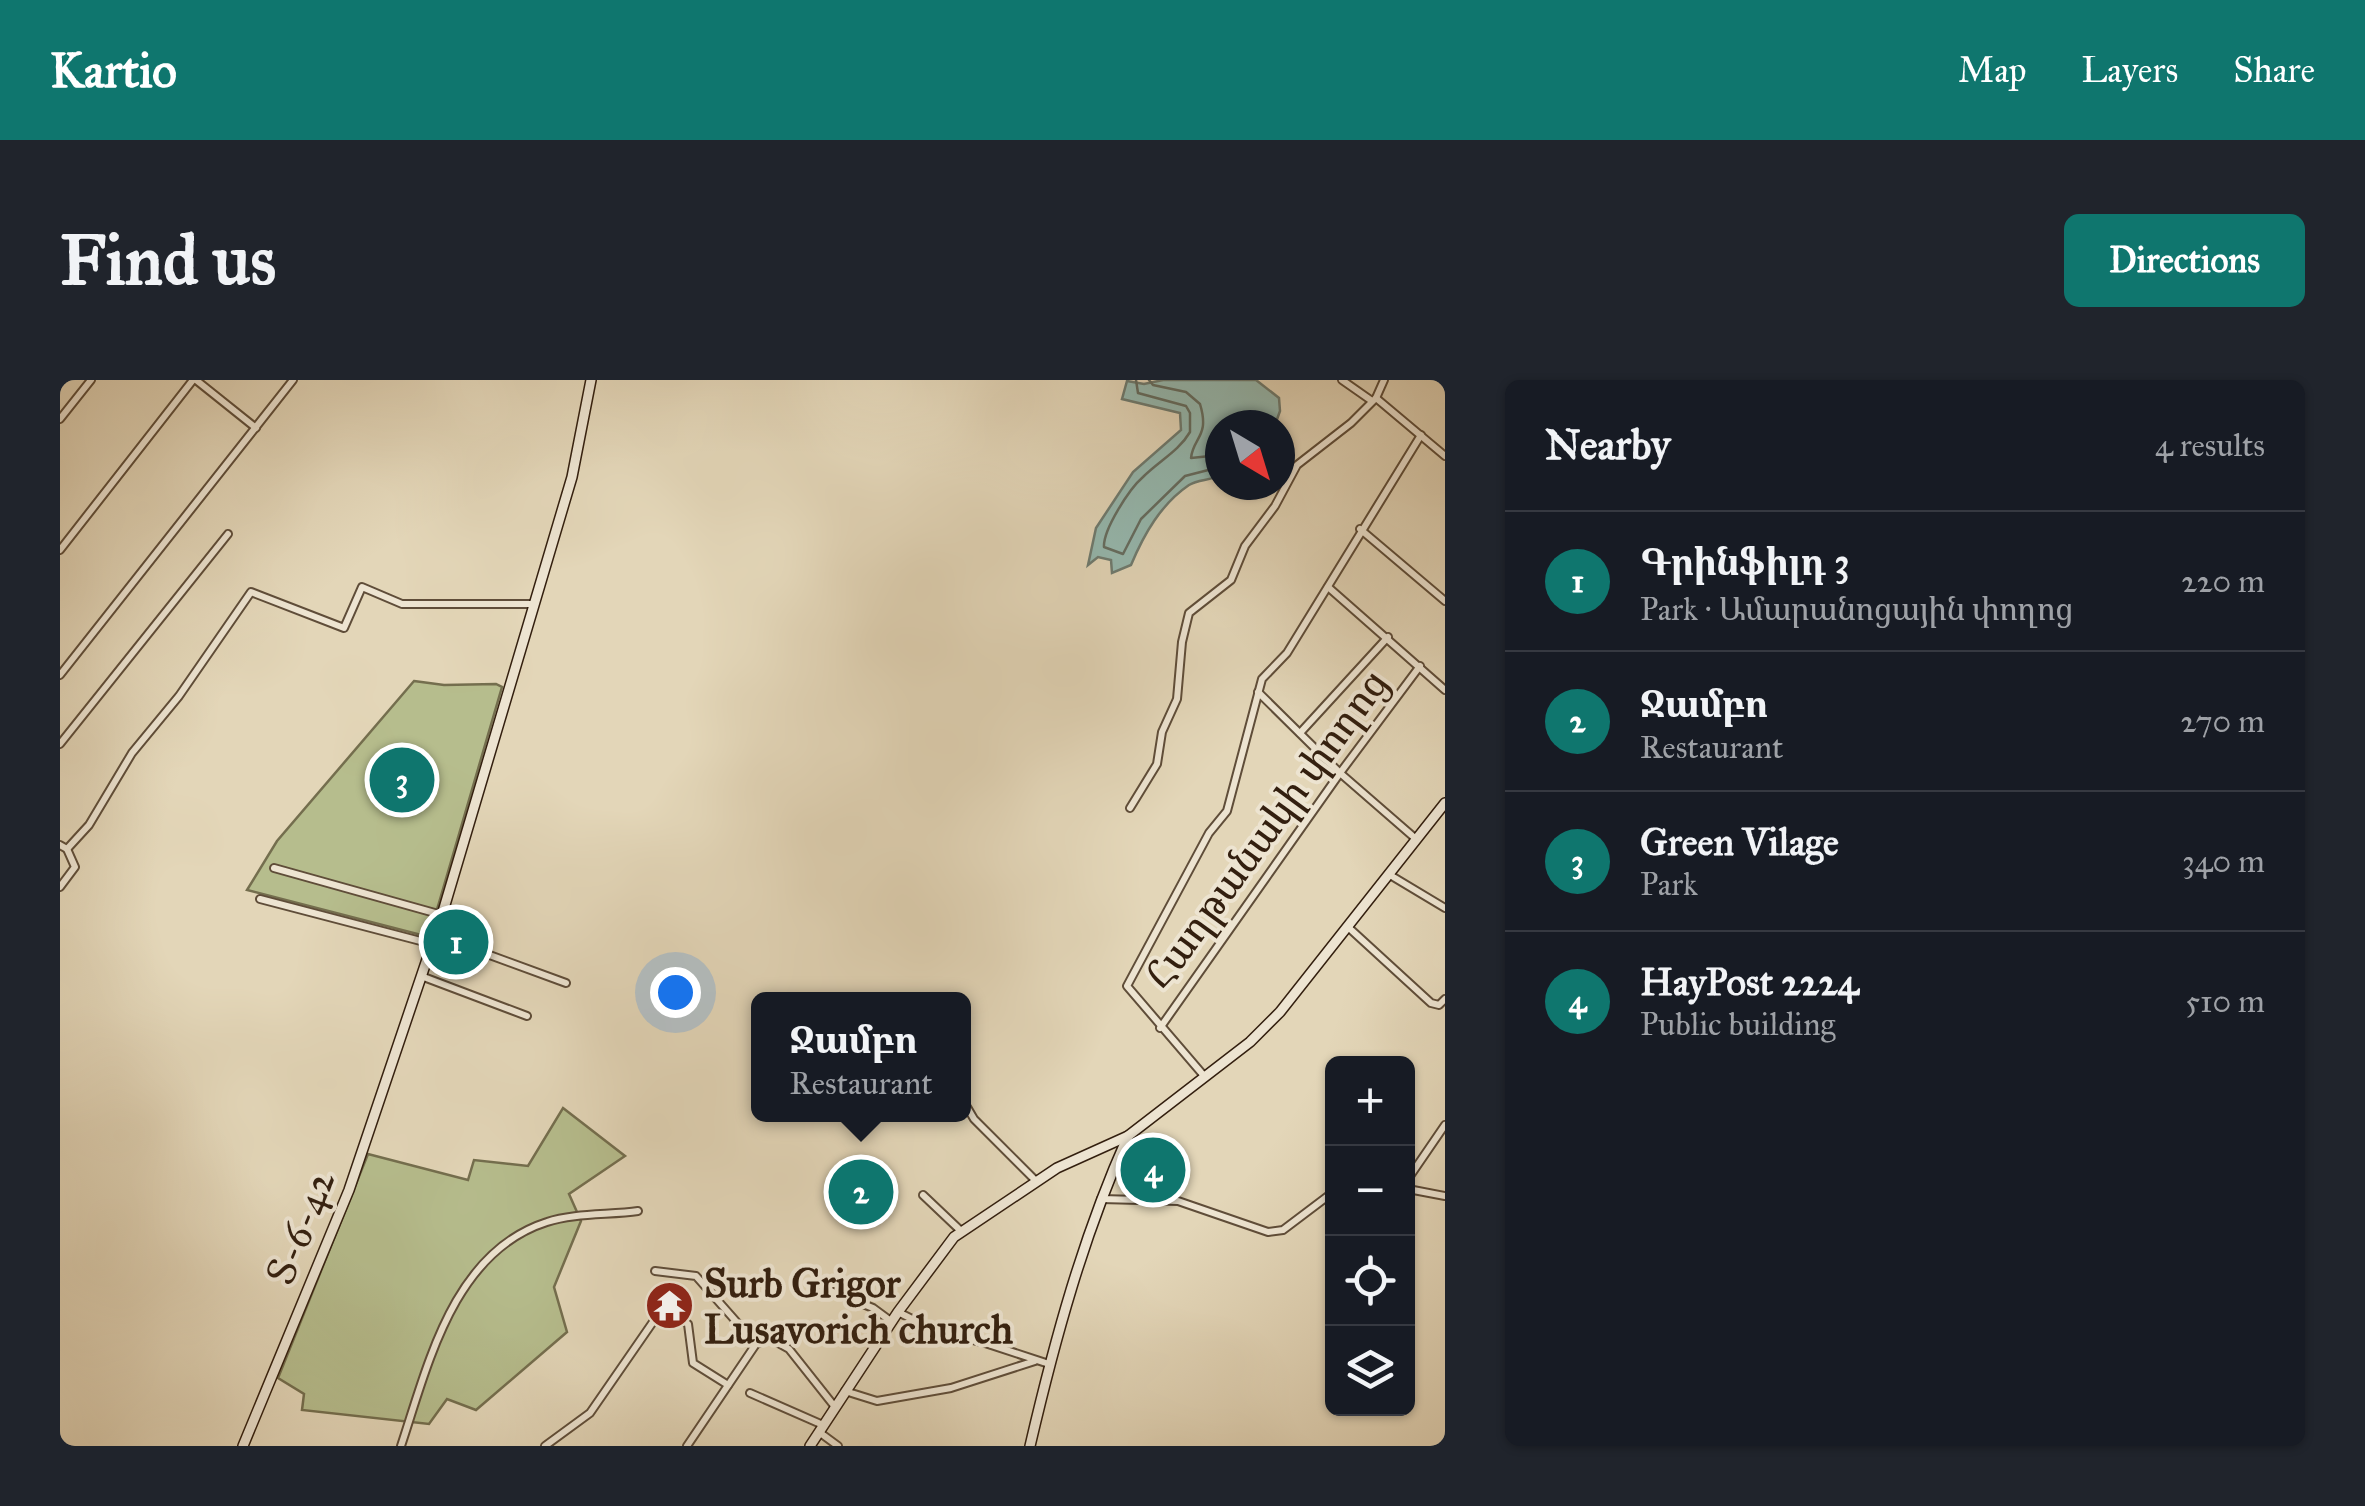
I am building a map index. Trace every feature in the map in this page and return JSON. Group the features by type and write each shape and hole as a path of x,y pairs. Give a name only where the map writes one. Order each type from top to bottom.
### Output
{"street":[{"path":"60,419 91,380"},
{"path":"60,550 194,380 256,428"},
{"path":"60,675 293,380"},
{"name":"Տ-6-42","path":"242,1446 349,1190 442,914 572,477 591,380"},
{"path":"1342,380 1445,456"},
{"path":"1130,808 1157,764 1162,732 1177,699 1189,613 1232,580 1246,546 1298,465 1351,424 1374,400 1384,380"},
{"path":"1205,1077 1127,986 1208,833 1227,811 1262,679 1287,653 1420,435"},
{"path":"1360,528 1445,601"},
{"path":"60,744 228,534"},
{"path":"1328,586 1445,690"},
{"path":"60,887 75,866 64,847 89,825 132,754 179,696 251,592 344,628 362,588 402,604 534,604"},
{"path":"1300,732 1388,637"},
{"name":"Հաղթանակի փողոց","path":"1160,1028 1420,666"},
{"path":"1258,692 1340,773 1417,840"},
{"path":"810,1446 898,1312 954,1237 1058,1168 1128,1136 1250,1042 1280,1012 1445,803"},
{"path":"274,868 442,914"},
{"path":"1390,875 1445,908"},
{"path":"260,898 433,939 566,982"},
{"path":"1348,927 1431,1003 1439,1006 1445,999"},
{"path":"421,976 528,1016"},
{"path":"971,1114 1036,1182"},
{"path":"1415,1169 1445,1125"},
{"path":"1030,1446 1099,1199 1128,1136"},
{"path":"1415,1190 1445,1196"},
{"path":"923,1195 962,1232"},
{"path":"1099,1199 1178,1200 1268,1232 1282,1230 1325,1199"},
{"path":"401,1446 442,1326 486,1260 502,1246 546,1222 638,1210"},
{"path":"654,1271 696,1276 756,1344"},
{"path":"823,1288 873,1308 892,1322"},
{"path":"898,1312 938,1332 985,1342 1050,1364"},
{"path":"546,1446 590,1413 654,1319 673,1316 688,1324 693,1363 728,1385"},
{"path":"686,1446 756,1344 772,1338 788,1350 835,1407"},
{"path":"845,1390 878,1401 951,1388 1035,1361"},
{"path":"750,1393 821,1429 838,1446"}],"green space":[{"path":"414,681 502,687 429,937 247,890 277,841"},
{"path":"563,1108 625,1156 569,1194 581,1221 554,1287 567,1332 476,1410 447,1399 429,1424 302,1410 304,1394 278,1378 368,1154 468,1180 474,1160 528,1166"}],"water":[{"path":"1163,380 1256,380 1279,398 1280,410 1205,410 1205,480 1189,485 1170,501 1148,531 1131,565 1112,573 1111,560 1098,557 1088,565 1096,528 1133,472 1181,430 1180,413 1122,399 1127,381 1144,384"}],"place":[{"name":"Green Vilage","path":"402,780"},
{"name":"Գրինֆիլդ 3","path":"456,942"},
{"name":"HayPost 2224","path":"1153,1170"},
{"name":"Ջամբո","path":"861,1192"},
{"name":"Surb Grigor Lusavorich church","path":"669,1306"}]}
